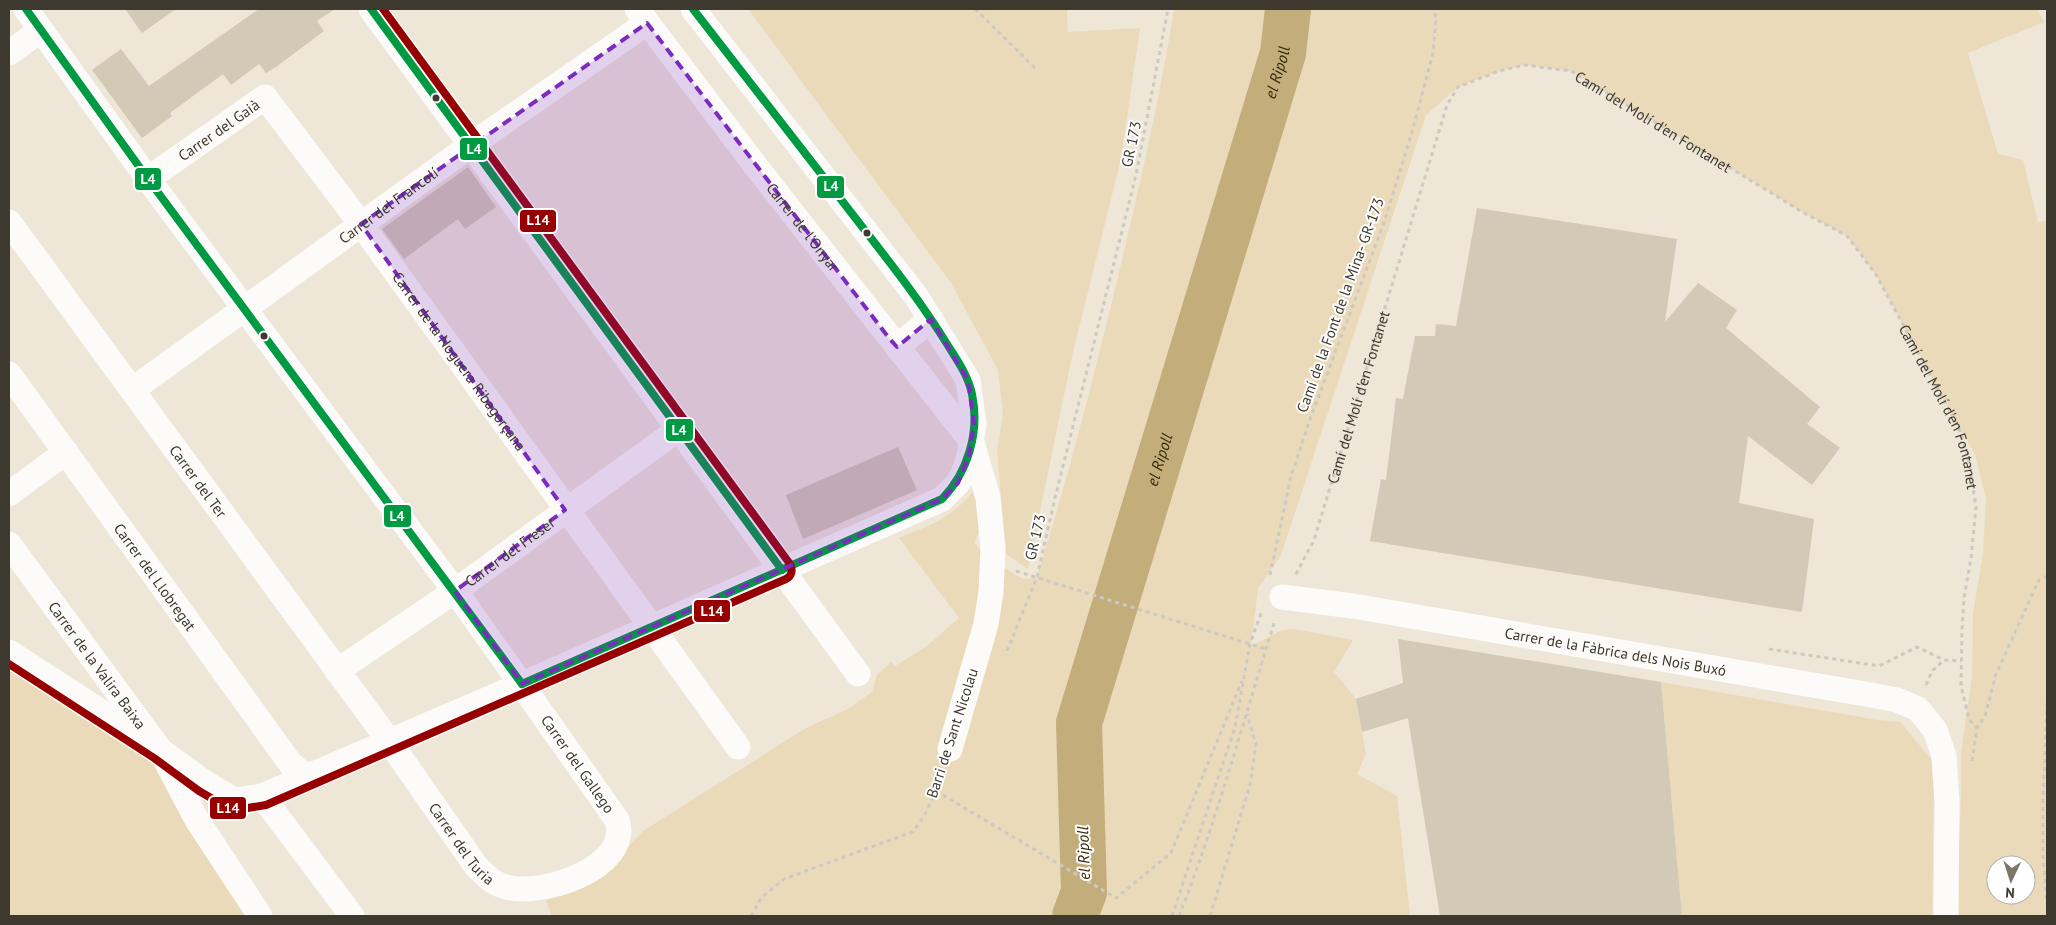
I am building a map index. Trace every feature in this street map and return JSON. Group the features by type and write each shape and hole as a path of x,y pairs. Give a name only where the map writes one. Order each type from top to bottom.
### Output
{"street":[{"name":"Carrer del Gallego","path":"26,9 148,179 455,591 618,820 621,830 618,842 601,862 566,882"},
{"path":"371,9 680,428 858,674"},
{"path":"9,652 234,800 262,796 942,499 958,483 965,470 972,442 974,424 968,380 932,320 910,288 693,9"},
{"name":"Carrer del Francolí","path":"132,390 471,145 642,16"},
{"name":"Carrer de l'Onyar","path":"642,16 758,169 972,442"},
{"path":"9,53 41,30"},
{"name":"Carrer del Gaià","path":"148,179 265,97"},
{"name":"Carrer de la Noguera Ribagorçana","path":"265,97 361,224 650,628 738,747"},
{"name":"Carrer del Ter","path":"9,222 389,741"},
{"path":"897,347 932,320"},
{"name":"Carrer del Llobregat","path":"9,374 290,762 305,776"},
{"name":"Carrer del Freser","path":"337,671 455,591 680,428"},
{"name":"Barri de Sant Nicolau","path":"950,749 986,624 991,592 993,548 988,498 972,442"},
{"path":"9,494 66,452"},
{"name":"Carrer de la Valira Baixa","path":"9,544 160,750 197,820 260,916"},
{"name":"Carrer de la Fàbrica dels Nois Buxó","path":"1269,597 1363,608 1897,700 1918,709 1935,730 1944,756 1947,802 1946,916"},
{"name":"Carrer del Turia","path":"389,741 476,866 494,883 504,887 523,889 552,887 566,882"},
{"path":"262,796 352,916"}],"path":[{"path":"975,9 1037,70"},
{"name":"GR 173","path":"1168,9 1136,175 1037,577 1250,644"},
{"name":"Camí de la Font de la Mina- GR-173","path":"1269,597 1297,459 1384,223 1412,132 1433,53 1436,19 1434,9"},
{"name":"Camí del Molí d'en Fontanet","path":"1269,597 1314,540 1447,105 1458,87 1499,71 1525,65 1571,71 1804,213 1847,236 1875,273 1958,426 1968,456 1976,507 1971,558 1964,598 1961,661 1962,686 1966,705 1970,719 1977,728 1985,716 1996,674 2039,580 2047,576"},
{"path":"1172,916 1235,727 1250,644 1269,597"},
{"path":"1179,916 1191,886 1266,649 1250,644"},
{"path":"1918,709 1932,671 1944,660 1961,661"},
{"path":"936,791 1116,898 1171,853 1245,673"},
{"path":"2047,704 2043,856 2047,904"},
{"path":"1210,916 1250,785 1256,745 1247,713"},
{"name":"Barri de Sant Nicolau","path":"751,916 761,898 784,879 912,832 918,825 936,791 950,749"}],"highlighted area":[{"path":"647,23 897,347 931,319 968,380 974,424 969,456 958,483 942,499 522,684 455,591 565,510 361,224"}],"shaded area":[{"path":"748,9 1067,9 1068,32 1140,28 1121,159 1073,352 1028,569 1006,554 997,451 1003,415 998,370 951,283"},
{"path":"1174,9 2037,9 2044,22 1968,53 1998,154 2023,160 2038,222 2047,221 2047,916 1956,916 1961,753 1972,676 1973,614 1983,553 1986,499 1975,454 1875,273 1847,236 1804,213 1571,71 1525,65 1499,71 1458,87 1426,115 1281,555 1258,588 1251,646 1282,630 1294,629 1353,640 1334,672 1356,699 1366,754 1357,774 1397,796 1410,916 552,916 546,900 568,893 624,851 643,831 806,728 848,709 872,692 877,675 891,662 895,666 927,646 959,618 899,538 942,519 959,507 976,488 983,525 974,542 985,557 1023,579 1037,577 1076,443 1111,308 1160,87"},
{"path":"9,659 159,768 249,916 9,916"},
{"path":"1661,682 1877,720 1900,722 1931,759 1934,785 1932,916 1682,916"}],"building":[{"path":"125,9 176,9 142,33"},
{"path":"259,9 335,9 317,21 324,31 276,67 266,73 259,64 231,85 223,74 170,113 172,116 142,138 92,70 121,49 149,86"},
{"path":"468,167 496,207 465,229 458,219 404,259 382,229"},
{"path":"1477,208 1677,239 1665,322 1698,283 1737,310 1726,328 1820,407 1807,424 1840,448 1812,485 1748,436 1739,503 1814,519 1802,612 1370,541 1381,479 1386,480 1396,398 1403,399 1415,336 1435,336 1436,324 1456,326"},
{"path":"898,447 917,490 803,539 786,495"},
{"path":"1398,639 1661,682 1682,916 1440,916 1408,718 1362,732 1356,699 1403,683"}],"waterway":[{"name":"el Ripoll","path":"1075,916 1084,892 1079,723 1283,53 1288,9"}],"transit line":[{"name":"L4","path":"26,9 148,179 522,684"},
{"name":"L4","path":"371,9 782,570"},
{"name":"L14","path":"9,664 154,758 199,791 235,810 266,805 786,579 791,575 790,564 383,9"},
{"name":"L4","path":"522,684 942,499 959,477 970,451 974,423 972,394 965,374 955,356 898,274 693,9"}]}
